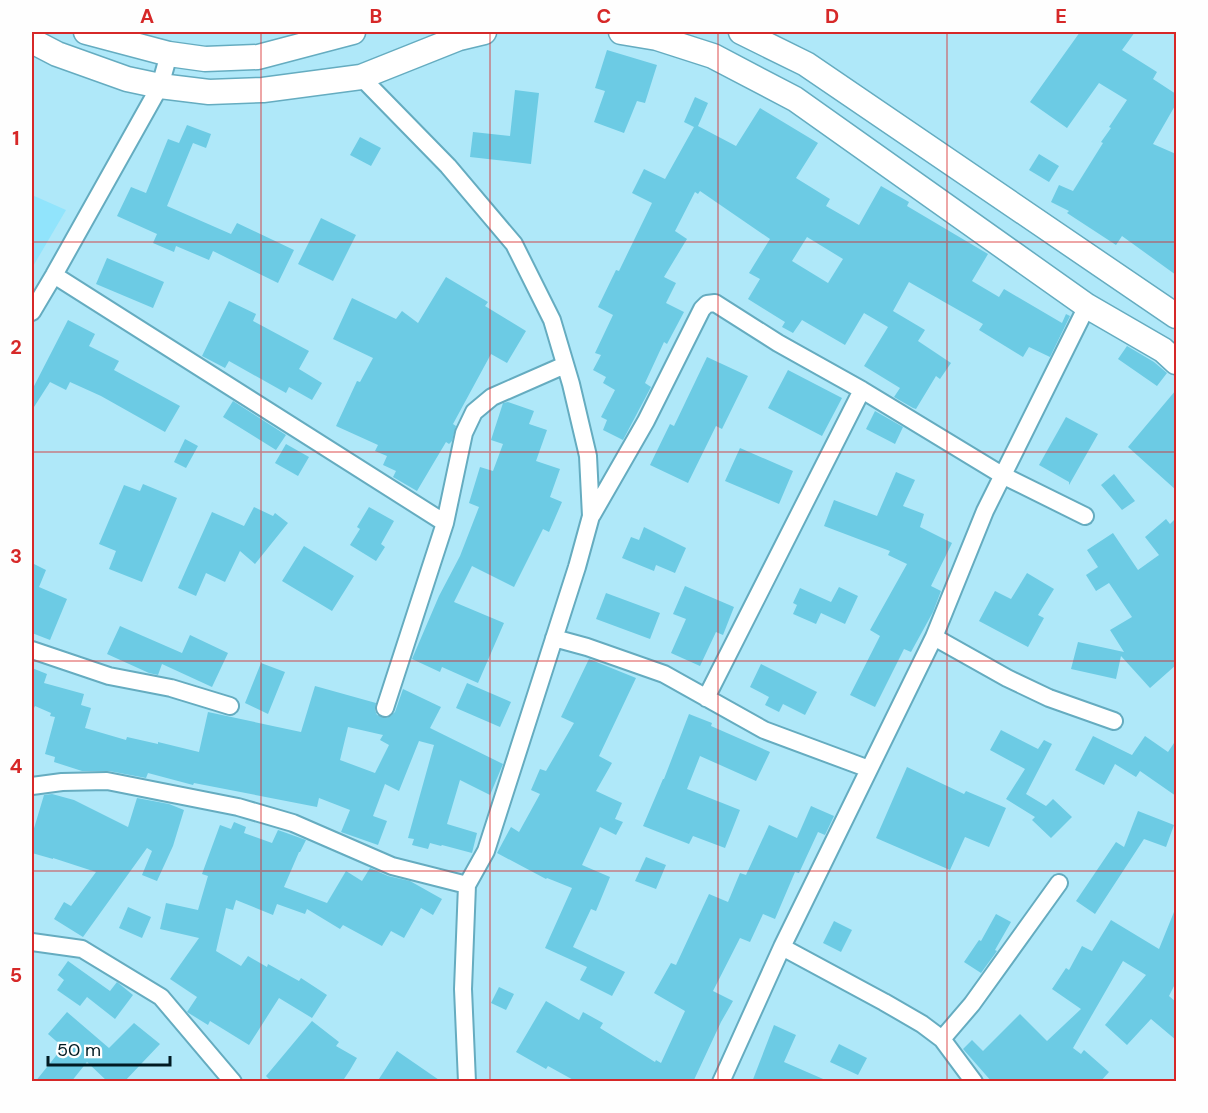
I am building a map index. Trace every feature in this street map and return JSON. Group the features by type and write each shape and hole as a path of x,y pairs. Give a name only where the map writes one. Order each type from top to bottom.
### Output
{"main road":[{"path":"86,32 168,54 205,59 258,57 353,32"},
{"path":"32,40 57,54 127,79 209,92 263,90 361,78 459,38 484,32"},
{"path":"621,32 657,38 713,56 795,99 1087,306 1163,350 1176,362"},
{"path":"741,32 806,64 1176,316"}],"street":[{"path":"32,312 160,86 168,54"},
{"path":"361,78 448,166 514,244 552,320 565,365 588,456 591,516"},
{"path":"54,275 445,523"},
{"path":"467,1082 463,989 467,885 486,851 578,567 591,516 646,421 702,309 707,304 715,303 778,343 862,390 1002,475 1085,516"},
{"path":"722,1082 782,947 934,637 985,511 1087,306"},
{"path":"385,708 445,523 464,433 474,412 492,398 565,365"},
{"path":"706,698 862,390"},
{"path":"934,637 1007,678 1049,698 1114,721"},
{"path":"554,638 664,674 764,730 869,769"},
{"path":"32,650 109,676 171,688 230,706"},
{"path":"32,786 62,782 106,781 238,807 293,823 392,866 467,885"},
{"path":"942,1039 972,1004 1059,883"},
{"path":"32,942 82,949 160,997 233,1082"},
{"path":"782,947 884,1002 942,1039 974,1082"}],"shaded area":[{"path":"32,195 66,210 32,268"}],"building":[{"path":"1080,32 1135,32 1122,50 1157,72 1153,79 1176,94 1176,104 1153,144 1176,154 1176,275 1122,236 1116,245 1067,213 1069,211 1051,202 1059,185 1073,191 1127,100 1099,83 1067,128 1030,102"},
{"path":"607,50 657,65 645,103 637,101 624,133 594,122 605,91 595,88"},
{"path":"515,90 539,93 531,164 470,157 473,132 510,136"},
{"path":"695,97 708,103 698,126 736,146 760,108 818,143 796,178 830,199 826,206 859,225 881,186 909,202 907,206 988,254 972,281 999,297 1004,289 1062,323 1066,314 1070,316 1050,357 1029,347 1023,357 979,330 983,324 909,282 893,311 925,330 918,341 951,363 940,379 936,376 916,409 913,408 894,397 900,388 864,366 888,327 864,313 845,345 802,320 793,333 782,327 785,322 748,299 760,279 749,273 770,239 700,191 698,194 695,192 675,231 687,239 664,277 676,283 666,303 684,312 667,344 664,342 645,383 651,387 623,440 603,430 607,420 601,417 615,390 603,383 606,377 593,370 601,355 595,353 613,315 598,307 616,270 619,271 652,203 632,193 644,169 665,179 694,127 684,122","holes":["807,237 843,259 828,283 792,261"]},
{"path":"187,125 211,134 206,148 193,143 167,206 231,234 237,223 294,250 278,283 213,251 209,260 176,246 174,252 153,243 157,234 117,216 131,187 146,193 168,139 179,143"},
{"path":"360,137 381,148 371,166 350,155"},
{"path":"1039,154 1059,166 1049,182 1029,170"},
{"path":"321,218 356,235 333,281 298,264"},
{"path":"107,258 164,282 153,308 96,284"},
{"path":"446,277 488,302 485,306 526,331 507,363 491,354 453,424 456,426 452,441 449,444 446,442 417,491 393,477 396,471 383,465 387,456 375,451 378,445 336,426 357,381 360,382 373,358 333,339 352,298 396,319 402,311 418,323"},
{"path":"229,301 256,314 253,321 309,351 299,369 322,383 312,400 289,387 286,393 229,361 225,368 202,356"},
{"path":"68,320 95,334 89,346 119,361 114,370 180,406 165,432 101,396 70,382 66,390 50,382 34,407 32,406 32,390"},
{"path":"1127,346 1154,362 1167,373 1157,386 1118,359"},
{"path":"707,357 748,376 722,429 716,426 688,483 650,465 670,424 674,426"},
{"path":"788,370 842,398 822,436 768,408"},
{"path":"1176,390 1176,490 1128,447"},
{"path":"233,401 286,435 276,450 223,417"},
{"path":"508,402 534,411 529,424 547,430 536,461 560,469 550,497 562,502 549,532 543,529 514,587 472,566 454,602 504,623 478,683 442,667 440,672 412,659 439,596 460,556 479,507 469,503 480,467 493,471 503,444 491,440 503,403"},
{"path":"875,411 903,427 895,444 866,429"},
{"path":"1066,417 1098,434 1069,485 1069,482 1039,465"},
{"path":"185,439 198,446 186,468 174,462"},
{"path":"286,444 309,457 298,476 275,463"},
{"path":"740,448 793,471 779,504 725,481"},
{"path":"896,472 915,480 903,506 924,514 920,527 952,543 931,586 941,591 933,612 911,652 904,649 875,707 850,695 880,636 870,630 907,564 888,555 890,551 824,526 834,500 877,516"},
{"path":"1114,474 1135,501 1122,510 1101,485"},
{"path":"143,484 177,498 142,582 109,569 116,551 99,544 124,485 140,491"},
{"path":"254,507 273,516 275,513 288,523 255,564 240,551 225,582 206,573 196,596 178,588 212,512 244,526"},
{"path":"369,507 394,521 381,544 385,547 376,561 350,545"},
{"path":"1176,518 1176,665 1150,688 1121,656 1116,679 1071,669 1078,642 1124,652 1110,630 1132,617 1109,583 1096,591 1086,575 1098,567 1087,550 1113,533 1138,570 1159,555 1145,537 1166,519 1170,524"},
{"path":"644,527 686,548 675,573 656,565 654,571 622,558 631,537 639,540"},
{"path":"304,546 354,576 332,611 282,581"},
{"path":"32,563 46,570 39,587 67,599 50,640 32,633"},
{"path":"1027,573 1054,589 1038,615 1044,618 1028,647 979,621 995,591 1011,599"},
{"path":"685,586 734,607 723,635 716,632 700,666 671,653 686,619 673,614"},
{"path":"839,587 858,596 845,624 821,613 816,624 793,614 797,605 793,603 800,588 831,602"},
{"path":"606,593 660,613 650,639 596,619"},
{"path":"120,626 182,653 190,635 228,653 212,687 162,664 158,675 149,673 107,654"},
{"path":"589,659 636,678 599,756 612,763 596,791 622,803 615,819 623,822 616,835 600,827 582,865 610,877 596,911 591,909 573,947 625,972 612,996 580,980 587,967 545,948 572,888 546,879 497,853 511,827 519,832 540,794 531,790 540,769 546,771 574,723 561,717"},
{"path":"261,663 285,672 268,714 245,703"},
{"path":"761,664 817,692 805,715 783,704 779,712 765,705 769,697 750,687"},
{"path":"32,668 47,674 44,683 84,694 81,705 91,708 85,728 126,740 127,737 158,744 158,742 199,752 208,712 301,732 315,686 376,703 377,715 387,718 395,712 403,689 441,707 430,728 503,764 490,795 460,780 447,824 477,833 472,853 430,843 428,849 412,845 414,839 408,838 434,745 419,741 399,791 385,784 373,816 387,821 378,845 341,832 350,810 319,798 317,807 194,783 193,785 148,773 146,778 109,771 82,771 54,762 55,757 45,754 55,717 35,706 32,712","holes":["348,727 383,735 380,740 389,745 375,773 340,760"]},
{"path":"467,683 511,702 500,727 456,708"},
{"path":"689,714 770,752 756,781 700,756 687,789 740,810 725,848 693,836 689,844 643,826"},
{"path":"1001,730 1038,749 1044,740 1052,744 1026,794 1046,806 1053,799 1072,817 1051,838 1032,820 1035,817 1006,799 1025,769 990,750"},
{"path":"1093,736 1132,755 1145,736 1168,752 1176,740 1176,796 1140,771 1136,777 1115,764 1104,785 1075,770"},
{"path":"907,767 964,794 966,791 1006,808 989,847 965,837 950,870 876,838"},
{"path":"52,794 74,800 128,827 137,798 169,804 184,810 173,846 157,881 142,875 152,851 147,848 83,937 54,919 64,902 71,906 96,872 32,853 32,835 44,795"},
{"path":"811,806 834,816 825,835 818,832 799,873 795,872 775,919 763,914 750,942 740,938 713,991 733,1001 693,1082 577,1082 548,1066 546,1069 516,1052 546,1001 579,1020 583,1012 603,1023 600,1028 655,1062 656,1060 661,1063 685,1011 654,993 671,963 676,965 709,894 728,902 740,873 746,875 769,825 797,838"},
{"path":"1138,811 1174,825 1166,847 1144,839 1095,914 1076,901 1116,842 1124,847"},
{"path":"234,822 246,827 244,833 272,843 278,830 306,840 284,887 327,903 346,871 362,881 370,868 388,876 410,881 442,899 433,915 421,908 404,938 391,931 382,946 343,925 340,929 307,909 305,914 277,904 273,915 236,900 233,910 226,908 216,951 241,966 248,956 299,981 301,978 327,995 312,1018 279,998 249,1045 210,1021 208,1025 187,1012 197,997 170,979 199,938 160,929 166,903 198,910 208,876 202,874 220,825 231,829"},
{"path":"646,857 666,865 656,889 635,881"},
{"path":"128,907 151,917 142,938 119,928"},
{"path":"1176,907 1176,982 1169,996 1176,1002 1176,1040 1151,1019 1127,1045 1105,1025 1146,975 1123,961 1073,1048 1081,1054 1084,1050 1109,1072 1100,1082 992,1082 963,1049 972,1040 983,1051 1020,1014 1047,1041 1081,1009 1052,989 1066,968 1069,970 1082,946 1092,951 1111,920 1159,949"},
{"path":"996,914 1011,922 995,950 997,951 981,973 964,962 979,940 981,941"},
{"path":"834,921 852,930 841,952 823,943"},
{"path":"68,961 110,991 117,982 133,995 115,1019 87,997 80,1006 57,990 64,980 58,975"},
{"path":"499,987 514,994 506,1010 491,1003"},
{"path":"67,1012 109,1048 134,1023 160,1044 124,1082 108,1082 87,1062 71,1082 35,1082 63,1047 48,1034"},
{"path":"312,1021 339,1042 336,1046 357,1058 350,1070 342,1082 272,1082 266,1076"},
{"path":"774,1025 796,1035 784,1062 830,1082 752,1082"},
{"path":"839,1044 867,1058 858,1075 830,1062"},
{"path":"397,1051 442,1082 377,1082"}]}
